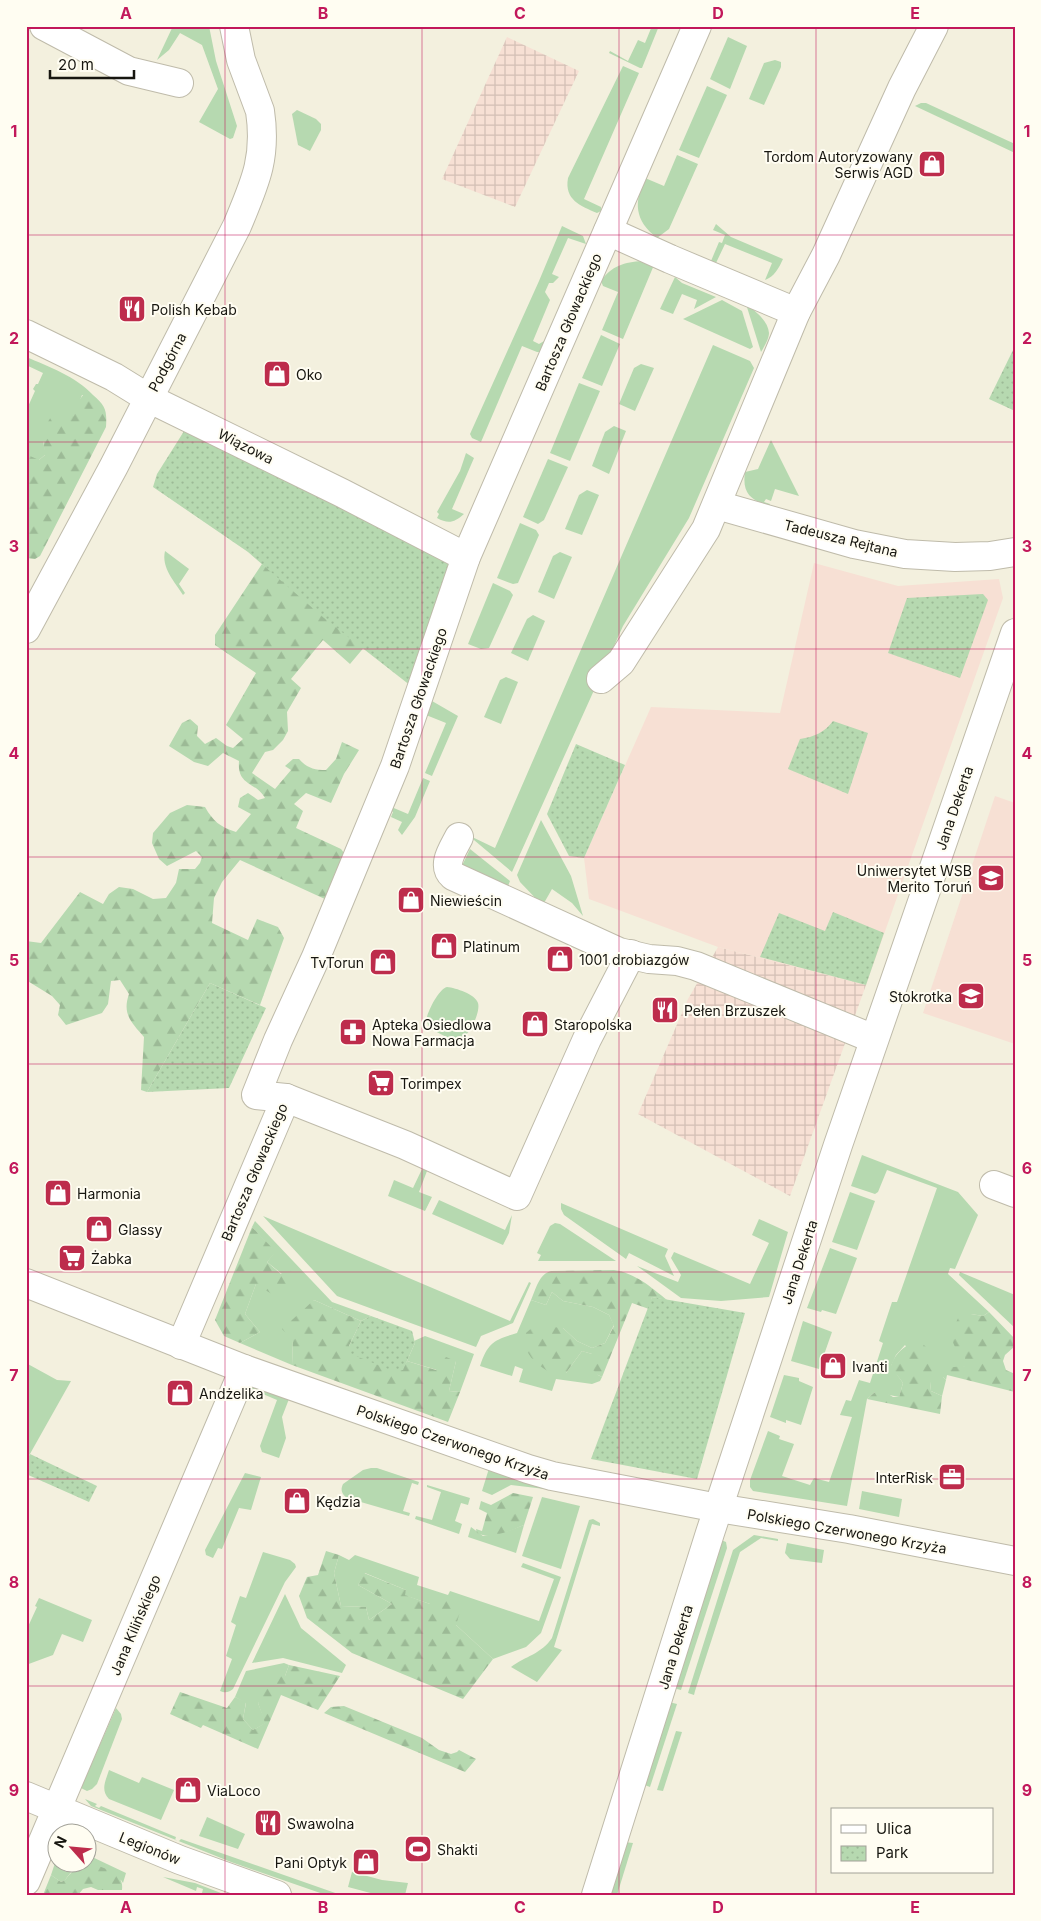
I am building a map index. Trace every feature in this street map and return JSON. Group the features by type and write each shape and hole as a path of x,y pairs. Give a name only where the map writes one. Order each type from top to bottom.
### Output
{"street":[{"path":"44,26 129,71 179,83"},
{"name":"Podgórna","path":"26,629 114,466 237,226 259,168 263,133 260,111 241,60 234,26"},
{"name":"Bartosza Głowackiego","path":"181,1345 286,1098 256,1096 395,766 466,557 697,26"},
{"path":"601,679 621,662 723,507 774,364 796,312 826,255 899,96 934,26"},
{"path":"608,231 796,312"},
{"name":"Wiązowa","path":"26,334 114,377 148,398 342,493 466,557"},
{"name":"Tadeusza Rejtana","path":"723,507 854,544 905,554 955,557 990,556 1015,552"},
{"name":"Jana Dekerta","path":"596,1895 718,1508 874,1039 1015,633"},
{"path":"458,837 447,864 454,876 619,952 677,961 696,966 874,1039"},
{"path":"286,1098 405,1145 517,1196 587,1040 631,954"},
{"name":"Polskiego Czerwonego Krzyża","path":"26,1283 244,1369 528,1470 718,1508 849,1529 1015,1561"},
{"name":"Jana Kilińskiego","path":"26,1881 244,1369"},
{"name":"Legionów","path":"26,1796 180,1860 277,1895"}],"shaded area":[{"path":"507,37 579,71 515,207 442,179"},
{"path":"814,563 898,586 999,579 1003,598 866,985 718,947 589,899 584,858 651,707 780,713"},
{"name":"Uniwersytet WSB Merito Toruń","path":"995,796 1015,803 1015,1044 923,1013"},
{"path":"718,947 866,985 790,1196 638,1114 688,999"}],"green space":[{"path":"173,26 209,26 216,61 237,126 233,138 230,139 199,122 218,89 202,45 180,33 169,50 157,60"},
{"path":"652,26 659,26 642,68 609,53 610,51 628,61 638,40 645,43"},
{"path":"728,37 747,46 730,89 710,79"},
{"path":"775,60 781,62 781,67 764,105 749,99 764,63"},
{"path":"623,66 639,73 584,199 601,207 601,211 597,213 580,205 571,197 567,186 568,178"},
{"path":"707,86 727,95 699,158 679,150"},
{"path":"926,103 1015,144 1015,153 915,106"},
{"path":"297,110 316,119 321,124 321,130 310,151 298,145 292,114"},
{"path":"677,155 698,164 669,229 657,238 649,231 640,217 638,210 639,195 645,178 664,186"},
{"path":"716,224 731,237 783,259 776,272 765,280 772,263 725,244 716,263 711,261 719,242 722,243 725,235 713,230"},
{"path":"562,226 583,236 586,244 568,238 552,274 559,277 553,283 549,283 545,292 550,300 533,341 539,344 546,340 541,352 522,346 481,442 472,438 470,434"},
{"path":"642,261 654,265 623,339 602,330 618,292 603,286 601,281 614,268 630,262"},
{"path":"675,277 682,283 716,297 694,309 697,300 682,294 673,314 660,309"},
{"path":"722,300 742,311 753,347 750,349 683,319"},
{"path":"746,304 760,316 768,328 768,338 761,352"},
{"path":"601,335 620,344 602,386 582,378"},
{"path":"713,345 750,361 754,368 689,518 623,626 512,872 468,835 495,848"},
{"path":"1015,346 1015,411 989,399"},
{"path":"26,357 70,377 93,395 82,395 74,416 43,442 46,454 39,460 26,461 26,411 35,391 33,389 38,384 43,373 26,365"},
{"path":"641,364 654,368 635,411 619,404 634,368"},
{"path":"579,383 600,391 570,461 550,453"},
{"path":"83,395 93,395 101,402 106,413 106,427 40,556 35,559 27,558 26,461 30,456 39,460 45,455 42,431 51,417 74,416 75,406"},
{"path":"614,426 626,431 609,474 592,466 605,432"},
{"path":"186,428 457,560 411,686 324,618 248,552 153,487 157,474"},
{"path":"771,440 799,496 775,489 771,501 766,499 764,502 770,504 769,506 749,495 744,479 745,472 758,469"},
{"path":"466,453 474,458 452,509 464,514 454,521 444,521 437,518 439,514 437,512 460,471"},
{"path":"548,459 568,467 544,520 538,524 523,517"},
{"path":"587,490 599,495 582,535 565,529 579,495"},
{"path":"520,523 536,530 539,535 518,583 513,584 497,578"},
{"path":"165,551 189,569 179,584 185,593 183,595 167,569 164,557"},
{"path":"560,552 572,557 554,599 538,592 553,556"},
{"path":"262,564 366,645 350,664 323,640 291,679 301,688 287,712 288,731 283,740 273,750 265,752 252,773 275,789 291,770 285,766 293,759 299,759 311,768 326,770 336,759 342,742 359,750 344,774 331,803 306,793 294,804 303,811 296,828 341,849 347,857 327,900 240,860 222,882 214,898 212,923 248,940 257,919 278,927 284,938 260,1005 210,983 147,1092 141,1090 144,1037 129,1017 127,1001 129,994 120,980 111,981 108,1004 102,1013 66,1025 58,1015 60,1005 52,996 26,980 26,941 41,943 80,892 103,904 109,894 119,887 133,889 153,899 166,898 176,883 179,869 195,869 202,857 196,851 167,866 159,859 152,843 153,833 170,813 187,805 205,807 218,823 236,832 251,814 238,807 240,798 248,793 258,800 265,798 241,775 239,761 223,753 208,766 194,762 169,746 182,723 190,719 198,726 197,736 205,744 216,738 233,748 243,739 226,725 256,673 215,645 215,635"},
{"path":"493,583 510,591 513,595 489,648 481,649 468,644"},
{"path":"983,594 988,600 960,678 888,653 907,598"},
{"path":"533,615 545,621 528,661 511,653 527,619"},
{"path":"506,677 518,682 501,724 484,717 500,680"},
{"path":"432,701 458,716 432,776 425,773 446,723 426,715"},
{"path":"833,721 868,733 848,794 788,769 800,739 819,733"},
{"path":"576,744 625,765 584,858 569,856 547,814"},
{"path":"423,778 430,781 415,817 402,835 398,830 402,822 391,817 393,812 389,806 408,814"},
{"path":"541,820 571,876 583,916 572,903 552,889 544,903 562,913 543,906 520,882 517,875"},
{"path":"470,849 510,881 504,896 458,874"},
{"path":"833,912 884,933 866,985 760,957 779,913 825,931"},
{"path":"210,983 266,1008 229,1088 147,1092"},
{"path":"447,987 469,994 478,1003 476,1019 469,1031 461,1039 456,1040 446,1037 430,1029 428,1023 427,1017 432,1005 441,991"},
{"path":"862,1155 958,1192 978,1215 955,1269 950,1268 948,1274 989,1312 983,1316 971,1314 965,1366 943,1377 946,1380 942,1396 931,1391 930,1382 905,1345 896,1355 891,1366 903,1383 899,1397 875,1392 867,1399 847,1506 753,1491 750,1487 750,1480 768,1431 780,1436 779,1439 794,1444 782,1476 810,1485 814,1478 829,1482 852,1417 840,1415 846,1400 851,1401 859,1380 870,1383 883,1343 879,1341 892,1302 897,1302 937,1188 887,1170 878,1192 875,1194 851,1186"},
{"path":"422,1169 427,1171 419,1192 432,1197 425,1211 388,1196 394,1180 413,1188"},
{"path":"850,1192 875,1201 857,1250 832,1242"},
{"path":"439,1200 505,1230 512,1215 509,1233 503,1245 432,1214"},
{"path":"561,1203 668,1249 665,1256 674,1276 629,1253 626,1259 564,1215"},
{"path":"263,1216 510,1321 529,1282 531,1283 513,1323 481,1336 476,1347 337,1296"},
{"path":"759,1219 788,1232 769,1297 721,1301 681,1298 637,1266 678,1282 681,1275 671,1258 674,1252 750,1284 769,1243 752,1235"},
{"path":"255,1221 332,1302 371,1316 361,1321 314,1300 293,1340 292,1365 240,1343 260,1332 245,1314 256,1284 282,1274 267,1262 275,1252 252,1227"},
{"path":"555,1223 560,1224 616,1261 538,1261 541,1255 537,1253 550,1226"},
{"path":"252,1227 276,1252 267,1262 281,1274 289,1269 299,1281 281,1300 256,1284 245,1314 260,1332 240,1343 224,1336 215,1320"},
{"path":"830,1248 857,1258 836,1314 807,1308"},
{"path":"614,1270 636,1277 667,1300 652,1297 649,1309 632,1303 602,1377 591,1368 592,1354 582,1351 566,1373 556,1376 543,1368 533,1359 526,1348 526,1333 535,1325 563,1328 577,1341 592,1348 605,1343 614,1326 609,1315 593,1307 563,1301 552,1292 546,1305 531,1300 541,1279 551,1271"},
{"path":"960,1272 1015,1295 1015,1328 959,1275"},
{"path":"552,1292 563,1301 593,1307 609,1315 614,1325 605,1343 592,1348 577,1341 563,1328 566,1373 582,1351 592,1354 598,1375 602,1377 600,1381 592,1384 556,1379 552,1391 519,1382 523,1369 515,1366 512,1376 480,1366 486,1352 493,1343 517,1333 531,1300 546,1305"},
{"path":"652,1297 745,1313 697,1479 591,1459"},
{"path":"314,1300 361,1321 349,1346 402,1370 407,1361 436,1370 446,1357 456,1361 449,1391 460,1392 448,1422 292,1365 293,1340 282,1329"},
{"path":"989,1312 1015,1339 1015,1346 1005,1355 1003,1361 1006,1370 1015,1374 1015,1392 947,1375 946,1380 943,1377 943,1368 965,1366 965,1356 953,1343 955,1326 960,1314 983,1316"},
{"path":"371,1316 412,1331 415,1343 403,1370 393,1371 351,1354 349,1346 361,1321"},
{"path":"803,1321 832,1332 819,1369 791,1361"},
{"path":"425,1336 474,1354 460,1392 449,1391 456,1361 437,1370 407,1361 415,1343 414,1341"},
{"path":"917,1340 933,1353 937,1361 938,1372 930,1382 931,1391 942,1396 940,1414 867,1399 875,1392 882,1390 893,1397 899,1397 903,1383 897,1375 890,1371 891,1365 899,1352"},
{"path":"26,1363 57,1380 71,1381 26,1461"},
{"path":"784,1375 799,1378 799,1381 813,1387 801,1425 786,1420 786,1423 770,1417"},
{"path":"252,1384 289,1399 282,1417 286,1438 279,1458 262,1452 260,1446 277,1400 251,1389"},
{"path":"30,1454 97,1486 89,1502 26,1474 26,1461"},
{"path":"491,1462 548,1476 545,1489 511,1485 492,1495 482,1491"},
{"path":"377,1468 419,1482 418,1485 412,1483 403,1511 410,1513 409,1516 347,1498 344,1495 342,1490 343,1484 363,1470"},
{"path":"245,1473 261,1477 251,1510 239,1508 222,1549 218,1548 213,1558 206,1555 205,1550"},
{"path":"427,1485 470,1498 468,1505 461,1503 455,1521 462,1524 459,1534 415,1519 416,1516 432,1520 441,1492 427,1487"},
{"path":"862,1491 902,1499 899,1517 859,1509"},
{"path":"513,1493 533,1497 524,1525 494,1535 488,1536 477,1533 476,1529 482,1531 487,1513 479,1509 481,1501 491,1505"},
{"path":"542,1497 580,1506 561,1569 522,1556"},
{"path":"593,1519 600,1523 600,1526 592,1524 554,1647 562,1650 537,1682 511,1667 543,1648 552,1638 589,1520"},
{"path":"524,1525 516,1553 468,1537 471,1527 483,1536 508,1531"},
{"path":"754,1535 778,1539 778,1541 761,1538 740,1552 694,1695 688,1693 733,1550"},
{"path":"721,1540 726,1542 727,1548 681,1690 673,1688"},
{"path":"787,1543 824,1550 822,1563 790,1559 785,1553"},
{"path":"326,1551 339,1555 334,1573 341,1606 366,1607 369,1620 392,1604 358,1585 364,1573 406,1590 405,1595 430,1604 441,1595 460,1612 456,1625 493,1659 463,1699 352,1653 307,1618 299,1596 307,1577 318,1575"},
{"path":"263,1552 290,1560 296,1567 285,1582 233,1689 228,1692 222,1692 220,1691 232,1659 226,1656 236,1625 231,1622 240,1596 246,1598"},
{"path":"339,1555 349,1560 355,1555 419,1577 417,1585 448,1595 450,1591 539,1621 554,1579 521,1567 523,1563 561,1577 541,1633 526,1647 493,1659 430,1604 404,1595 406,1590 365,1573 358,1585 392,1604 369,1620 366,1607 341,1606 334,1573"},
{"path":"285,1594 301,1628 346,1665 342,1673 283,1658 252,1663"},
{"path":"39,1598 92,1620 83,1642 62,1634 53,1655 26,1665 26,1631"},
{"path":"284,1663 289,1665 285,1676 258,1703 266,1723 253,1730 243,1719 246,1703 235,1697 246,1671"},
{"path":"289,1665 340,1676 318,1710 281,1695 258,1749 203,1725 201,1728 170,1714 180,1692 227,1708 235,1697 246,1702 243,1719 253,1730 265,1723 258,1703 269,1677 285,1676"},
{"path":"669,1702 677,1704 650,1787 642,1784"},
{"path":"344,1706 422,1738 439,1750 451,1754 459,1750 476,1759 465,1772 324,1713 331,1707"},
{"path":"116,1708 121,1714 122,1719 97,1784 87,1791 81,1788"},
{"path":"676,1731 682,1732 663,1791 657,1790"},
{"path":"109,1770 139,1783 142,1777 174,1790 161,1820 109,1799 104,1789"},
{"path":"85,1799 97,1804 95,1806 99,1808 101,1806 176,1837 175,1840 91,1806"},
{"path":"207,1817 245,1834 238,1849 199,1836"},
{"path":"181,1839 341,1895 326,1895 231,1862 178,1841"},
{"path":"624,1842 633,1843 617,1895 607,1895"},
{"path":"98,1860 126,1873 123,1883 121,1880 84,1874 98,1874"},
{"path":"98,1866 118,1876 121,1880 122,1890 98,1890 91,1887 83,1889 78,1895 43,1895 51,1875 61,1882 70,1874 98,1874"},
{"path":"352,1872 382,1880 408,1883 405,1895 378,1895 348,1887"},
{"path":"51,1874 70,1874 61,1882"},
{"path":"163,1877 195,1883 226,1895 207,1895 202,1893 203,1889 197,1887 196,1891"}],"place":[{"name":"Tordom Autoryzowany Serwis AGD","path":"932,164"},
{"name":"Polish Kebab","path":"132,309"},
{"name":"Oko","path":"277,374"},
{"name":"Uniwersytet WSB Merito Toruń","path":"991,878"},
{"name":"Niewieścin","path":"411,900"},
{"name":"Platinum","path":"444,946"},
{"name":"1001 drobiazgów","path":"560,959"},
{"name":"TvTorun","path":"383,962"},
{"name":"Stokrotka","path":"971,996"},
{"name":"Pełen Brzuszek","path":"665,1010"},
{"name":"Staropolska","path":"535,1024"},
{"name":"Apteka Osiedlowa Nowa Farmacja","path":"353,1032"},
{"name":"Torimpex","path":"381,1083"},
{"name":"Harmonia","path":"58,1193"},
{"name":"Glassy","path":"99,1229"},
{"name":"Żabka","path":"72,1258"},
{"name":"Ivanti","path":"833,1366"},
{"name":"Andżelika","path":"180,1393"},
{"name":"InterRisk","path":"952,1477"},
{"name":"Kędzia","path":"297,1501"},
{"name":"ViaLoco","path":"188,1790"},
{"name":"Swawolna","path":"268,1823"},
{"name":"Shakti","path":"418,1849"},
{"name":"Pani Optyk","path":"366,1862"}]}
